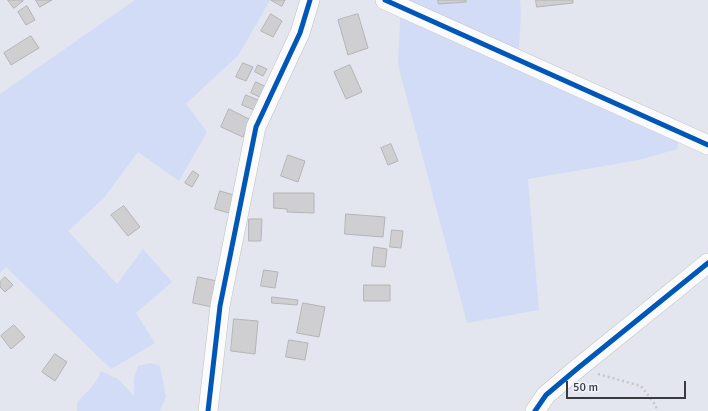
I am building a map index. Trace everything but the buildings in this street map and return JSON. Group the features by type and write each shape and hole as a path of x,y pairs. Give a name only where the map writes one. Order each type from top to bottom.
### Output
{"street":[{"path":"208,411 220,306 256,127 300,33 310,0"},
{"path":"385,0 708,145"},
{"path":"535,411 546,395 708,263"}],"path":[{"path":"578,368 641,386 658,411"}],"shaded area":[{"path":"135,0 270,0 238,56 186,104 207,132 179,181 138,152 103,199 68,231 117,284 143,249 172,282 136,313 155,343 111,369 6,267 0,273 0,94"},
{"path":"401,0 520,0 521,14 518,65 679,138 677,149 639,160 528,179 539,310 467,323 398,65"},
{"path":"151,363 160,366 166,397 160,411 77,411 77,402 94,384 101,371 118,379 134,396 134,379 138,366"}],"cycle path":[{"path":"208,411 220,306 256,127 300,33 310,0"},
{"path":"385,0 708,145"},
{"path":"535,411 546,395 708,263"}]}
